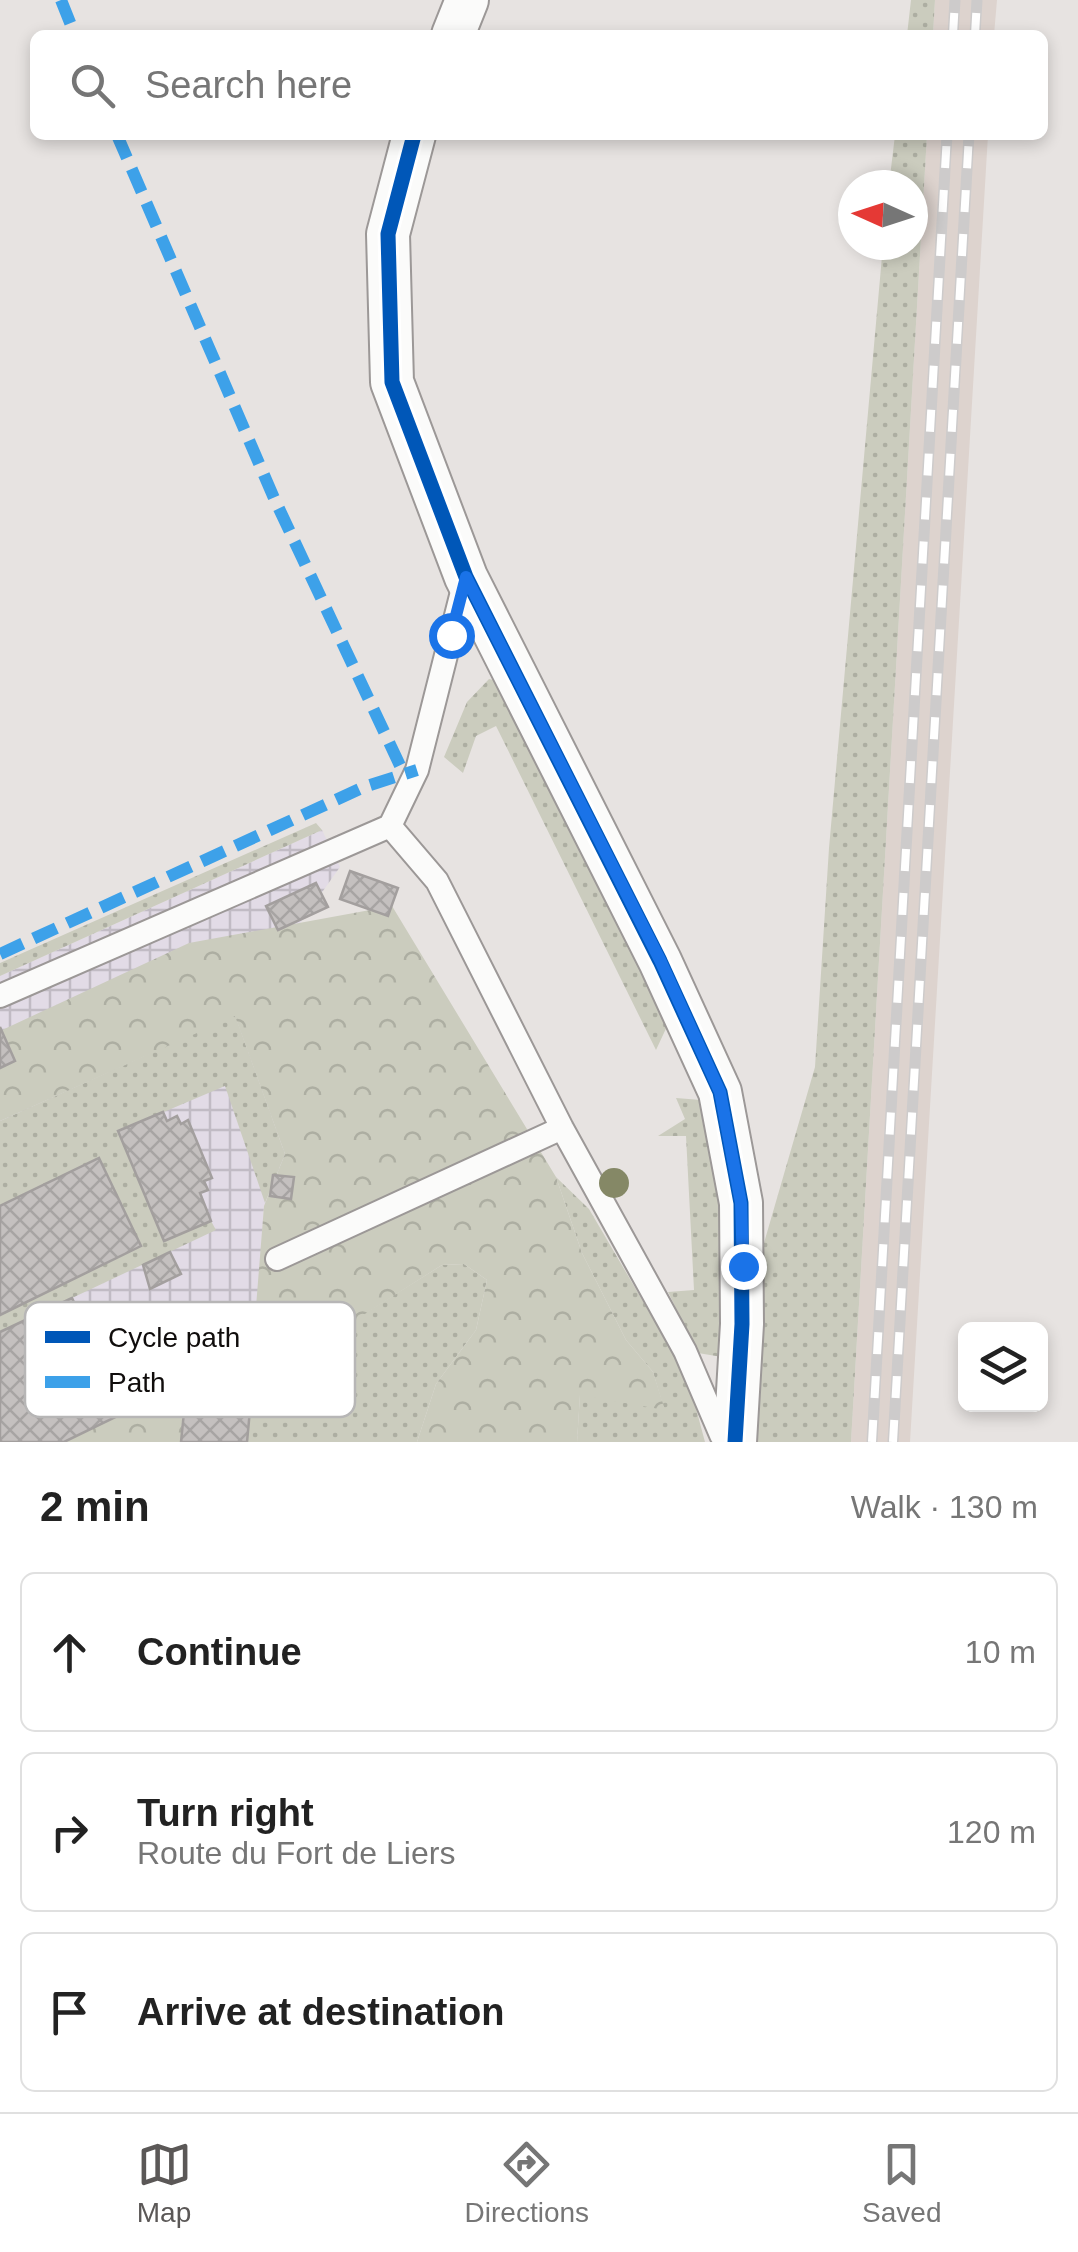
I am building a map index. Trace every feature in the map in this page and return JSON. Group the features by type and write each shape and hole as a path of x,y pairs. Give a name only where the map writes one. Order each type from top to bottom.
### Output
{"street":[{"path":"455,30 467,0"},
{"path":"413,140 388,234 392,382 466,577 660,960 720,1092 741,1203 742,1324 735,1441"}],"lane":[{"path":"0,996 390,826 416,770 466,577"},
{"path":"390,826 437,881 562,1128 685,1351 722,1435 735,1441"},
{"path":"277,1259 562,1128"}],"shaded area":[{"path":"935,0 997,0 994,30 933,30"},
{"path":"927,140 988,140 910,1442 851,1442 920,260 928,260"},
{"path":"322,830 340,867 235,1015 285,1154 264,1206 258,1302 25,1302 25,1417 110,1417 64,1442 0,1442 0,976"},
{"path":"182,1417 214,1417 181,1442"}],"green space":[{"path":"911,0 935,0 933,30 908,30"},
{"path":"894,140 927,140 925,170 891,170"},
{"path":"882,260 920,260 851,1442 750,1442 759,1260 815,1067 829,848"},
{"path":"489,679 499,681 670,1020 656,1050 496,726 476,736 463,773 444,757 467,702"},
{"path":"316,823 322,830 0,976 0,963"},
{"path":"392,906 556,1177 582,1253 626,1340 653,1372 665,1410 580,1395 577,1442 417,1442 436,1384 476,1330 487,1280 464,1264 442,1265 355,1320 355,1302 256,1302 264,1206 285,1154 235,1016 0,1121 0,1031 189,943"},
{"path":"235,1015 285,1154 265,1203 225,1086 119,1131 164,1240 211,1221 216,1230 64,1302 25,1302 25,1320 0,1332 0,1121"},
{"path":"676,1098 701,1100 725,1202 722,1357 698,1353 668,1292 694,1290 686,1136 658,1136 685,1119"},
{"path":"556,1177 589,1209 668,1344 690,1386 705,1442 577,1442 580,1394 664,1409 653,1372 626,1340 582,1253"},
{"path":"464,1264 487,1280 476,1330 436,1384 417,1442 247,1442 249,1417 355,1417 355,1319 442,1265"},
{"path":"115,1417 182,1417 181,1442 64,1442"}],"building":[{"path":"350,871 398,888 388,916 340,899"},
{"path":"316,883 328,907 278,930 266,906"},
{"path":"0,1027 15,1061 0,1068"},
{"path":"163,1112 167,1121 177,1116 181,1124 188,1120 212,1178 204,1181 208,1190 200,1193 211,1221 164,1241 118,1131"},
{"path":"99,1158 141,1246 0,1315 0,1206"},
{"path":"273,1175 294,1177 291,1199 270,1196"},
{"path":"170,1252 181,1274 150,1289 143,1265"},
{"path":"25,1320 25,1417 116,1417 64,1442 0,1442 0,1332"},
{"path":"184,1417 249,1417 247,1442 181,1442"}],"railway":[{"path":"953,30 955,0"},
{"path":"975,30 977,0"},
{"path":"872,1442 947,140"},
{"path":"893,1442 969,140"}],"marked path":[{"path":"61,0 73,30"},
{"path":"119,140 274,498 404,774"},
{"path":"0,954 364,787 417,770"}],"cycle path":[{"path":"413,140 388,234 392,382 466,577 660,961 720,1092 741,1203 742,1324 735,1442"}],"route":[{"path":"451,635 466,577 660,960 720,1092 741,1203 743,1266"}]}
